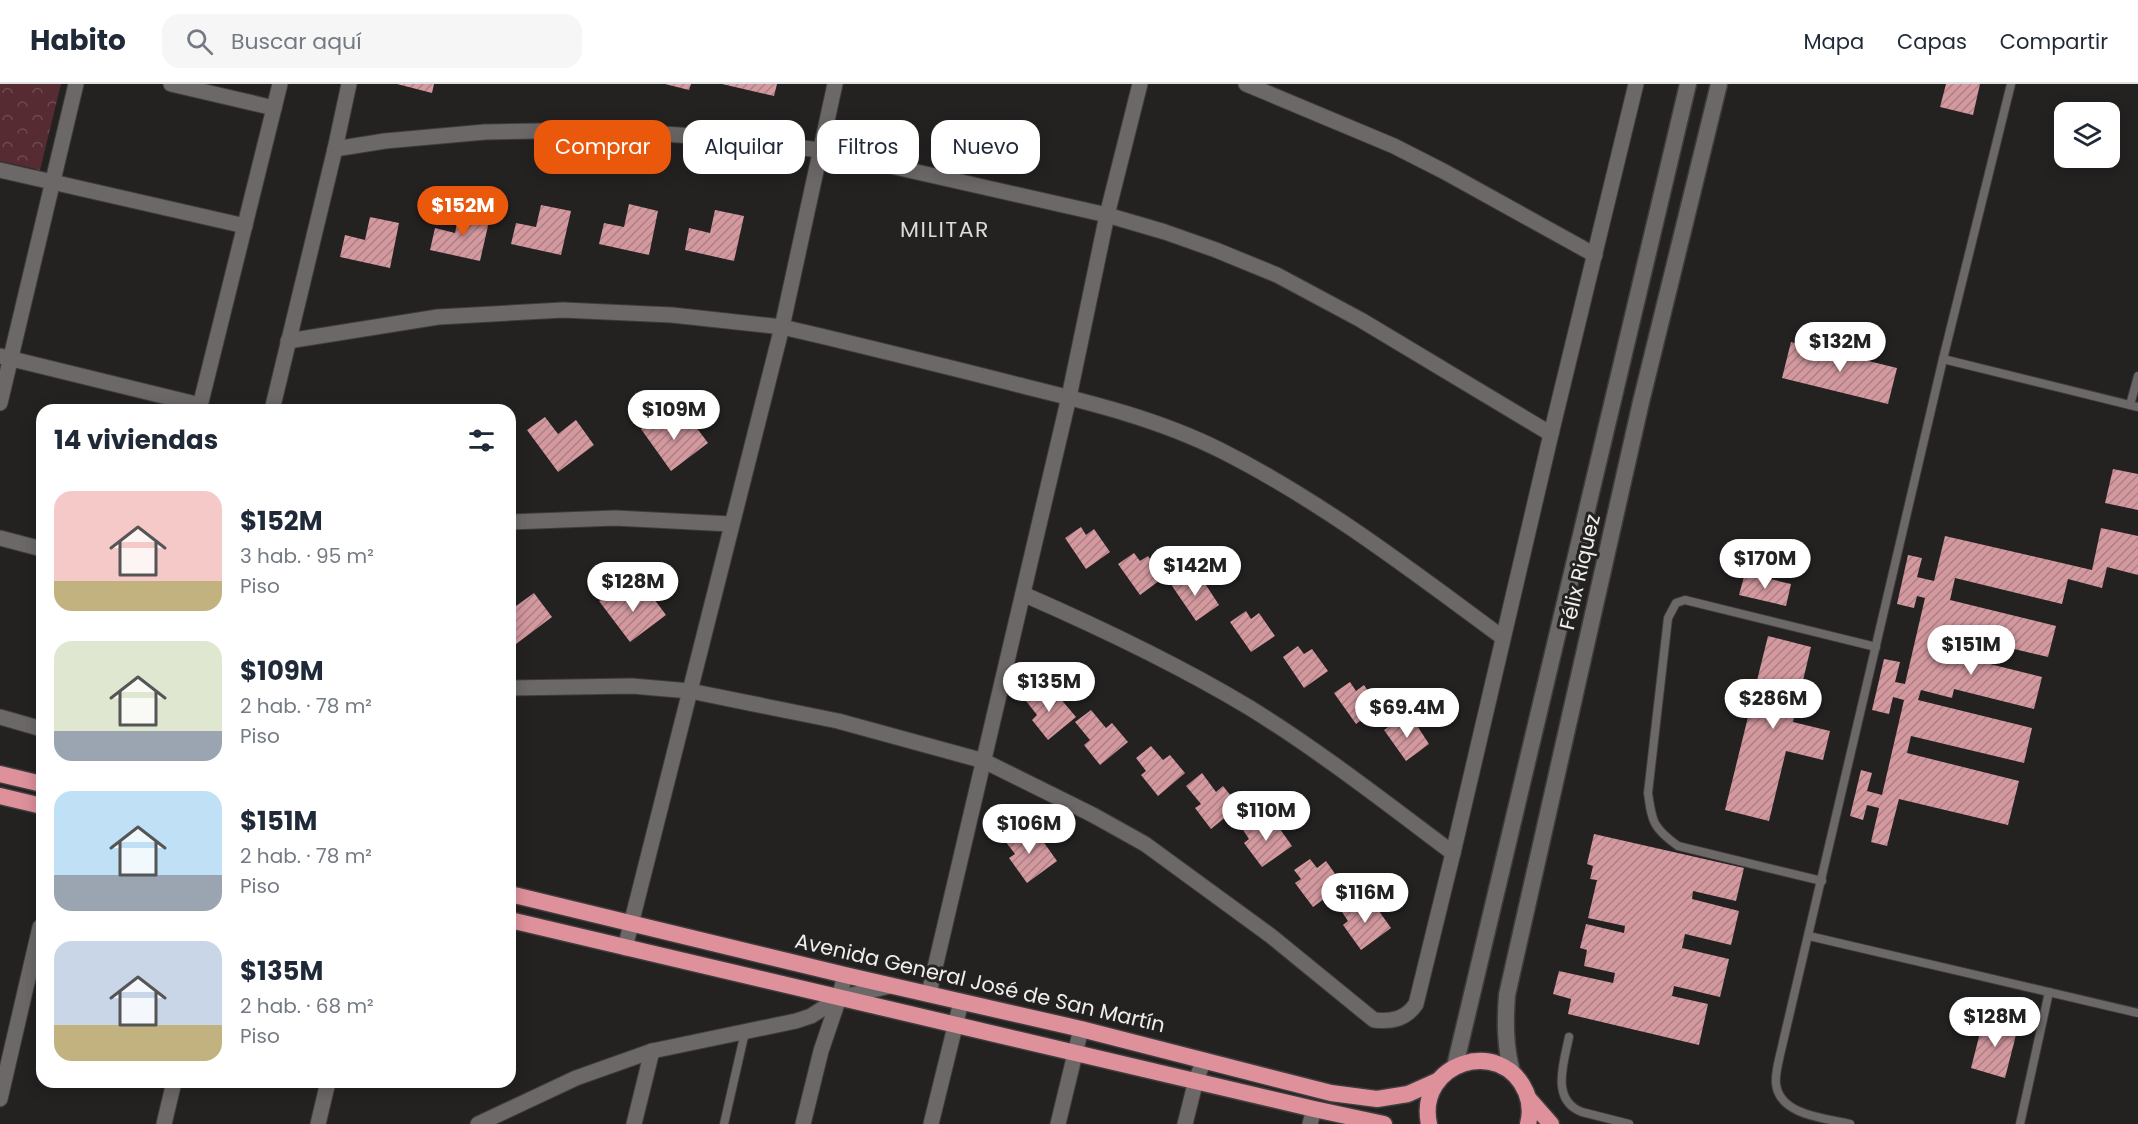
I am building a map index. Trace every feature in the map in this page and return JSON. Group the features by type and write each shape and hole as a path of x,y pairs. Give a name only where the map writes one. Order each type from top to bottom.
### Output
{"highway":[{"path":"0,774 36,783"},
{"path":"0,796 36,805"},
{"name":"Avenida General José de San Martín","path":"516,895 890,986 1081,1029 1331,1093 1377,1099 1408,1094 1437,1081 1455,1066 1481,1060 1497,1064 1512,1072"},
{"path":"516,921 1196,1080 1312,1117 1384,1124"},
{"path":"1512,1072 1522,1084 1529,1099 1551,1124"},
{"path":"1429,1124 1427,1107 1437,1081"},
{"path":"1528,1124 1529,1099"}],"street":[{"path":"0,402 5,357 53,181 76,84"},
{"path":"171,84 274,108"},
{"path":"201,404 280,84"},
{"path":"273,404 349,84"},
{"path":"827,120 836,84"},
{"path":"929,993 1069,397 1107,216 1140,84"},
{"path":"1246,84 1394,146 1446,172 1595,255"},
{"path":"516,688 632,686 690,691 838,721 984,761 1145,843 1271,936 1374,1020 1389,1021 1400,1018 1410,1012 1416,1004 1636,84"},
{"name":"Félix Riquez","path":"1455,1066 1688,84"},
{"name":"Félix Riquez","path":"1512,1072 1504,1024 1507,995 1638,414 1719,84"},
{"path":"335,149 385,141 485,132 598,130 711,137 817,150"},
{"path":"625,948 782,327 817,164"},
{"path":"0,170 245,226"},
{"path":"919,173 1107,216 1175,235 1276,275 1360,320 1551,434"},
{"path":"288,341 438,317 563,310 672,315 782,327 1069,397 1158,424 1231,456 1344,523 1502,637"},
{"path":"5,357 188,404"},
{"path":"516,522 615,518 731,524"},
{"path":"0,538 36,547"},
{"path":"1023,594 1168,661 1250,708 1315,750 1453,853"},
{"path":"0,717 36,727"},
{"path":"0,1099 7,1039 36,941"},
{"path":"803,1124 821,1051 845,975"},
{"path":"478,1124 576,1078 652,1051 811,1016 839,998 890,986"},
{"path":"931,1124 962,1002"},
{"path":"1058,1124 1081,1029"},
{"path":"634,1124 652,1051"},
{"path":"1185,1124 1196,1080 1204,1060"},
{"path":"164,1124 173,1088"},
{"path":"318,1124 327,1088"}],"lane":[{"path":"1850,1124 1801,1112 1789,1106 1780,1098 1775,1083 1943,359 2011,84"},
{"path":"1943,359 2134,406 2138,376"},
{"path":"1822,881 1678,846 1660,833 1651,816 1648,793 1668,618 1676,603 1685,600 1876,648"},
{"path":"1809,936 2138,1013"},
{"path":"2020,1124 2049,992"},
{"path":"724,1124 745,1031"},
{"path":"1569,1036 1561,1079 1566,1101 1574,1109 1582,1112 1629,1124"}],"green space":[{"path":"0,84 61,84 40,170 0,161"}],"building":[{"path":"397,84 434,84 432,93"},
{"path":"665,84 691,84 689,90"},
{"path":"722,84 777,84 774,96"},
{"path":"1946,84 1980,84 1973,115 1940,107"},
{"path":"629,204 658,211 649,255 599,244 604,223 624,227"},
{"path":"541,205 571,211 561,255 511,244 516,223 536,227"},
{"path":"460,210 490,217 480,261 430,250 435,228 455,233"},
{"path":"715,210 744,216 734,261 685,250 689,228 710,233"},
{"path":"370,217 399,223 390,268 340,257 345,235 365,240"},
{"path":"1791,342 1897,368 1888,404 1782,378"},
{"path":"659,416 671,433 690,419 708,443 671,471 641,429"},
{"path":"545,417 558,434 576,420 594,445 558,472 527,430"},
{"path":"2113,469 2138,474 2138,510 2105,503"},
{"path":"1081,527 1086,535 1094,529 1110,552 1086,569 1065,538"},
{"path":"2101,528 2138,536 2138,575 2107,567 2102,588 2068,579 2062,604 1955,578 1950,600 2056,626 2048,657 1964,637 1962,641 1934,634 1930,649 2042,677 2034,709 1954,689 1952,698 1921,690 1918,700 2032,728 2024,763 1911,736 1907,753 2019,781 2008,825 1899,799 1887,846 1871,842 1879,808 1867,805 1863,820 1850,816 1861,770 1872,773 1867,791 1882,795 1904,700 1893,697 1889,714 1872,710 1884,659 1900,662 1895,682 1905,684 1925,598 1917,596 1914,608 1897,604 1908,555 1922,558 1917,577 1934,581 1945,536 2092,570"},
{"path":"1134,553 1140,561 1148,556 1163,578 1140,595 1118,564"},
{"path":"1186,573 1196,588 1204,582 1219,605 1196,621 1170,583"},
{"path":"1745,573 1791,584 1786,606 1739,595"},
{"path":"617,588 630,604 648,591 666,615 630,642 599,601"},
{"path":"534,593 552,617 516,644 516,606"},
{"path":"1246,611 1251,619 1259,613 1275,636 1251,652 1230,622"},
{"path":"1768,636 1811,647 1793,722 1830,731 1823,760 1786,751 1769,821 1725,810"},
{"path":"1298,646 1304,654 1312,649 1328,671 1304,688 1283,657"},
{"path":"1350,682 1356,691 1364,685 1379,707 1356,724 1334,693"},
{"path":"1039,685 1053,703 1060,698 1076,717 1048,740 1032,720 1037,715 1023,697"},
{"path":"1091,710 1106,728 1112,723 1128,742 1100,765 1084,745 1090,740 1075,722"},
{"path":"1400,719 1406,727 1414,721 1429,744 1406,761 1384,730"},
{"path":"1151,746 1163,760 1170,755 1185,773 1158,796 1141,775 1146,771 1136,758"},
{"path":"1202,773 1216,792 1223,786 1239,806 1211,829 1195,808 1201,804 1186,786"},
{"path":"1258,819 1266,829 1275,822 1292,846 1262,867 1244,843 1249,839 1243,830"},
{"path":"1018,826 1030,844 1040,837 1057,861 1027,883 1009,858 1015,854 1002,837"},
{"path":"1594,834 1744,868 1736,901 1693,891 1692,899 1739,911 1731,945 1685,934 1682,948 1729,959 1720,997 1674,986 1672,996 1708,1004 1699,1045 1568,1014 1571,999 1553,994 1559,971 1613,983 1615,973 1584,966 1587,950 1580,948 1586,924 1624,933 1625,926 1588,918 1597,880 1590,879 1593,866 1587,864"},
{"path":"1310,859 1317,868 1326,861 1343,885 1313,907 1295,883 1301,879 1294,870"},
{"path":"1357,901 1364,911 1374,904 1391,928 1361,950 1343,925 1348,921 1342,912"},
{"path":"1984,1017 2018,1027 2005,1078 1971,1068"}],"district":[{"name":"MILITAR","path":"945,229"}]}
